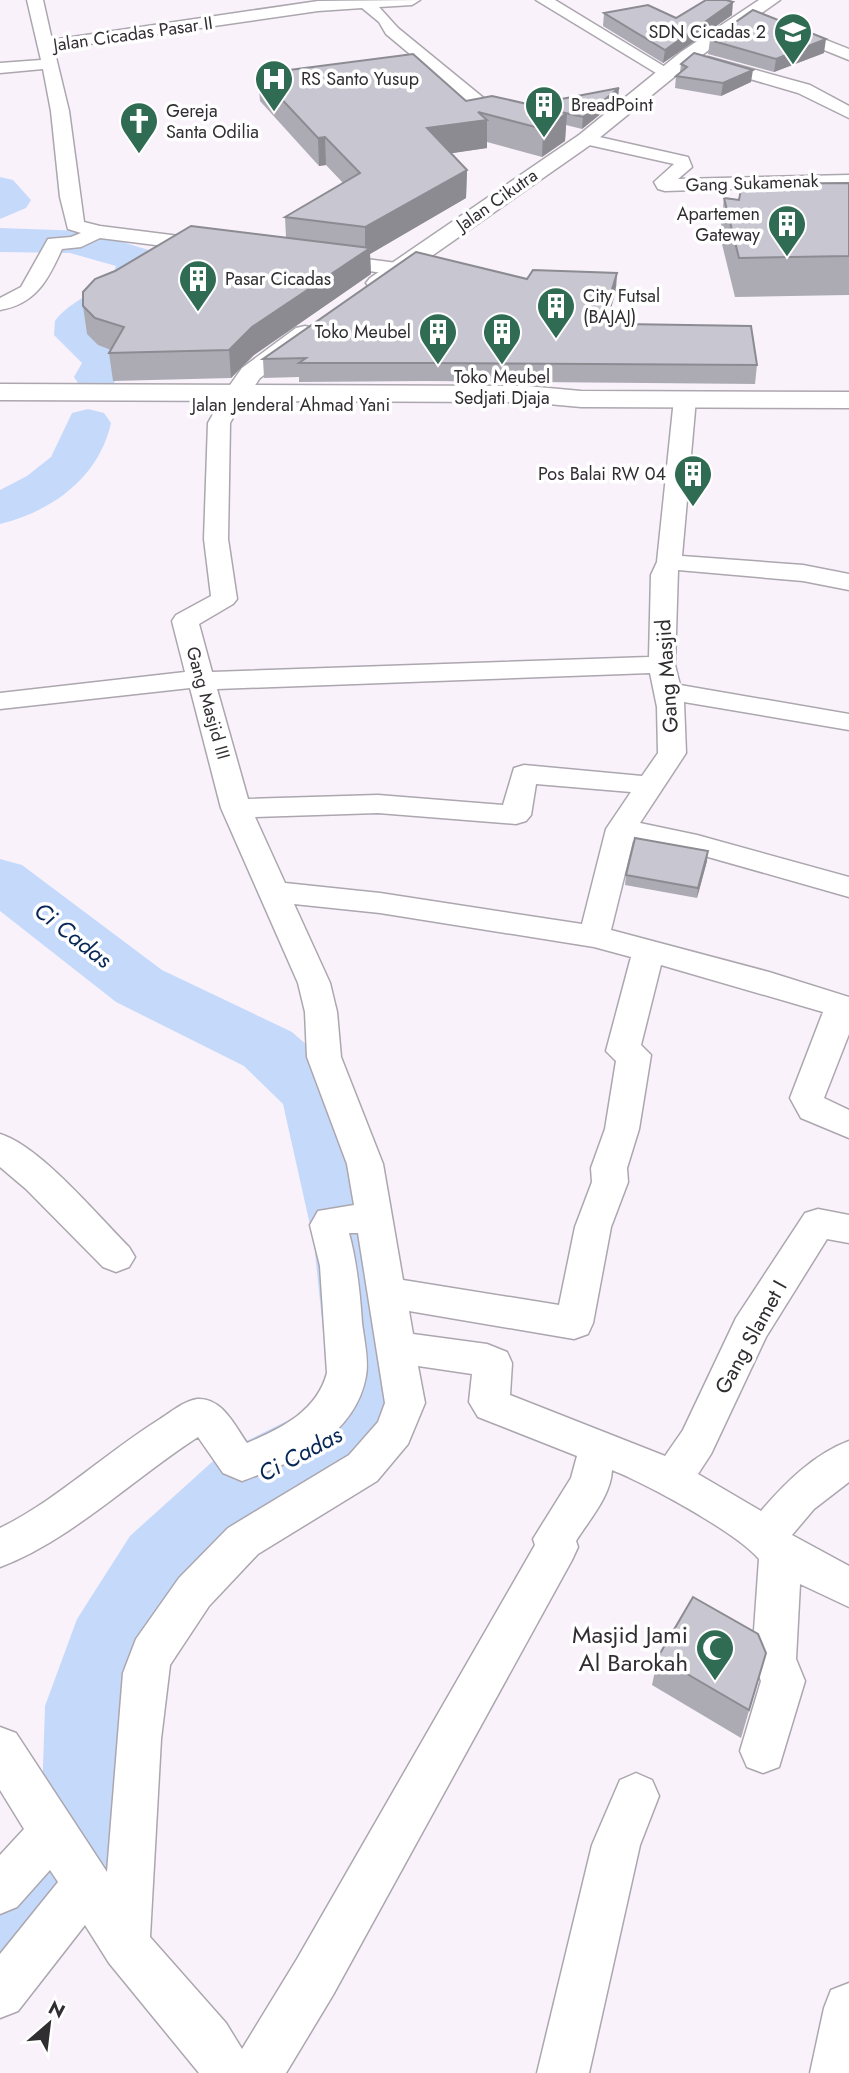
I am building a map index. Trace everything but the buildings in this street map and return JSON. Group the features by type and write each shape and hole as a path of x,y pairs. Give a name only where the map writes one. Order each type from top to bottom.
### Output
{"main road":[{"name":"Jalan Cikutra","path":"353,300 587,138 688,56 771,0"},
{"path":"233,398 264,362 320,323"},
{"name":"Jalan Jenderal Ahmad Yani","path":"0,392 528,405 581,399 849,400"},
{"name":"Jalan Jenderal Ahmad Yani","path":"0,405 233,398"}],"street":[{"path":"35,0 45,46"},
{"path":"219,0 238,19"},
{"name":"Jalan Cicadas Pasar II","path":"234,249 86,238 75,225 71,210 65,170 66,150 45,46 318,6 412,0"},
{"path":"544,0 667,74"},
{"path":"367,4 385,19 392,31 496,117 531,125"},
{"path":"748,14 846,51"},
{"path":"688,56 804,89 849,113"},
{"path":"0,68 50,64"},
{"path":"565,132 587,138"},
{"name":"Gang Sukamenak","path":"587,138 682,161 683,167 663,182 665,185 849,180"},
{"path":"0,304 19,301 27,294 55,243 86,238"},
{"path":"302,257 397,269"},
{"name":"Gang Masjid III","path":"127,1934 138,1739 145,1673 152,1654 194,1592 243,1541 363,1468 394,1432 405,1403 387,1292 358,1218 365,1164 324,1057 321,1012 314,983 236,808 185,621 224,599 216,539 219,423 233,398"},
{"name":"Gang Masjid","path":"594,936 621,829 671,753 665,678 664,575 669,562 685,399"},
{"path":"669,562 803,573 849,582"},
{"path":"0,701 141,683 199,680 665,678 847,722"},
{"path":"236,808 378,804 516,815 524,774 649,785"},
{"path":"621,829 697,844 849,887"},
{"path":"272,892 380,902 594,936 769,983 836,1005 840,1015 807,1098 813,1109 849,1125"},
{"path":"387,1292 574,1323 593,1227 610,1182 609,1168 627,1107 634,1055 623,1051 649,950"},
{"path":"0,1147 39,1179 116,1257"},
{"path":"0,1548 34,1532 135,1456 198,1416 207,1418 242,1463 298,1438 328,1415 345,1391 348,1373 339,1266 328,1225 331,1221 358,1218"},
{"name":"Gang Slamet I","path":"672,1480 697,1442 750,1329 818,1223 849,1228"},
{"path":"395,1347 493,1363 489,1402 492,1405 568,1437 603,1447 672,1480 773,1545 849,1587"},
{"path":"257,2073 315,1977 557,1548 554,1539 588,1486 591,1470 603,1447"},
{"path":"763,1751 783,1681 774,1659 773,1545 799,1496 849,1458"},
{"path":"0,1749 126,1946 208,2041 228,2073"},
{"path":"563,2073 616,1845 636,1796"},
{"path":"0,1890 68,1856"},
{"path":"0,1993 68,1856"},
{"path":"836,2073 849,2008"}],"waterway":[{"name":"Ci Cadas","path":"0,188 12,200 0,207"},
{"name":"Ci Cadas","path":"0,240 86,243 138,260 130,280 122,288 76,321 76,335 106,360 96,377"},
{"name":"Ci Cadas","path":"0,509 44,486 68,467 84,440 88,423"},
{"name":"Ci Cadas","path":"0,879 139,986 268,1049 316,1093 352,1243 367,1369 355,1426 252,1479 161,1564 109,1649 91,1706 89,1844 0,1954"}],"place":[{"name":"SDN Cicadas 2","path":"793,66"},
{"name":"RS Santo Yusup","path":"274,113"},
{"name":"BreadPoint","path":"544,139"},
{"name":"Gereja Santa Odilia","path":"139,155"},
{"name":"Apartemen Gateway","path":"787,258"},
{"name":"Pasar Cicadas","path":"198,313"},
{"name":"City Futsal (BAJAJ)","path":"556,340"},
{"name":"Toko Meubel","path":"438,366"},
{"name":"Toko Meubel Sedjati Djaja","path":"502,366"},
{"name":"Pos Balai RW 04","path":"693,508"},
{"name":"Masjid Jami Al Barokah","path":"715,1682"}]}
